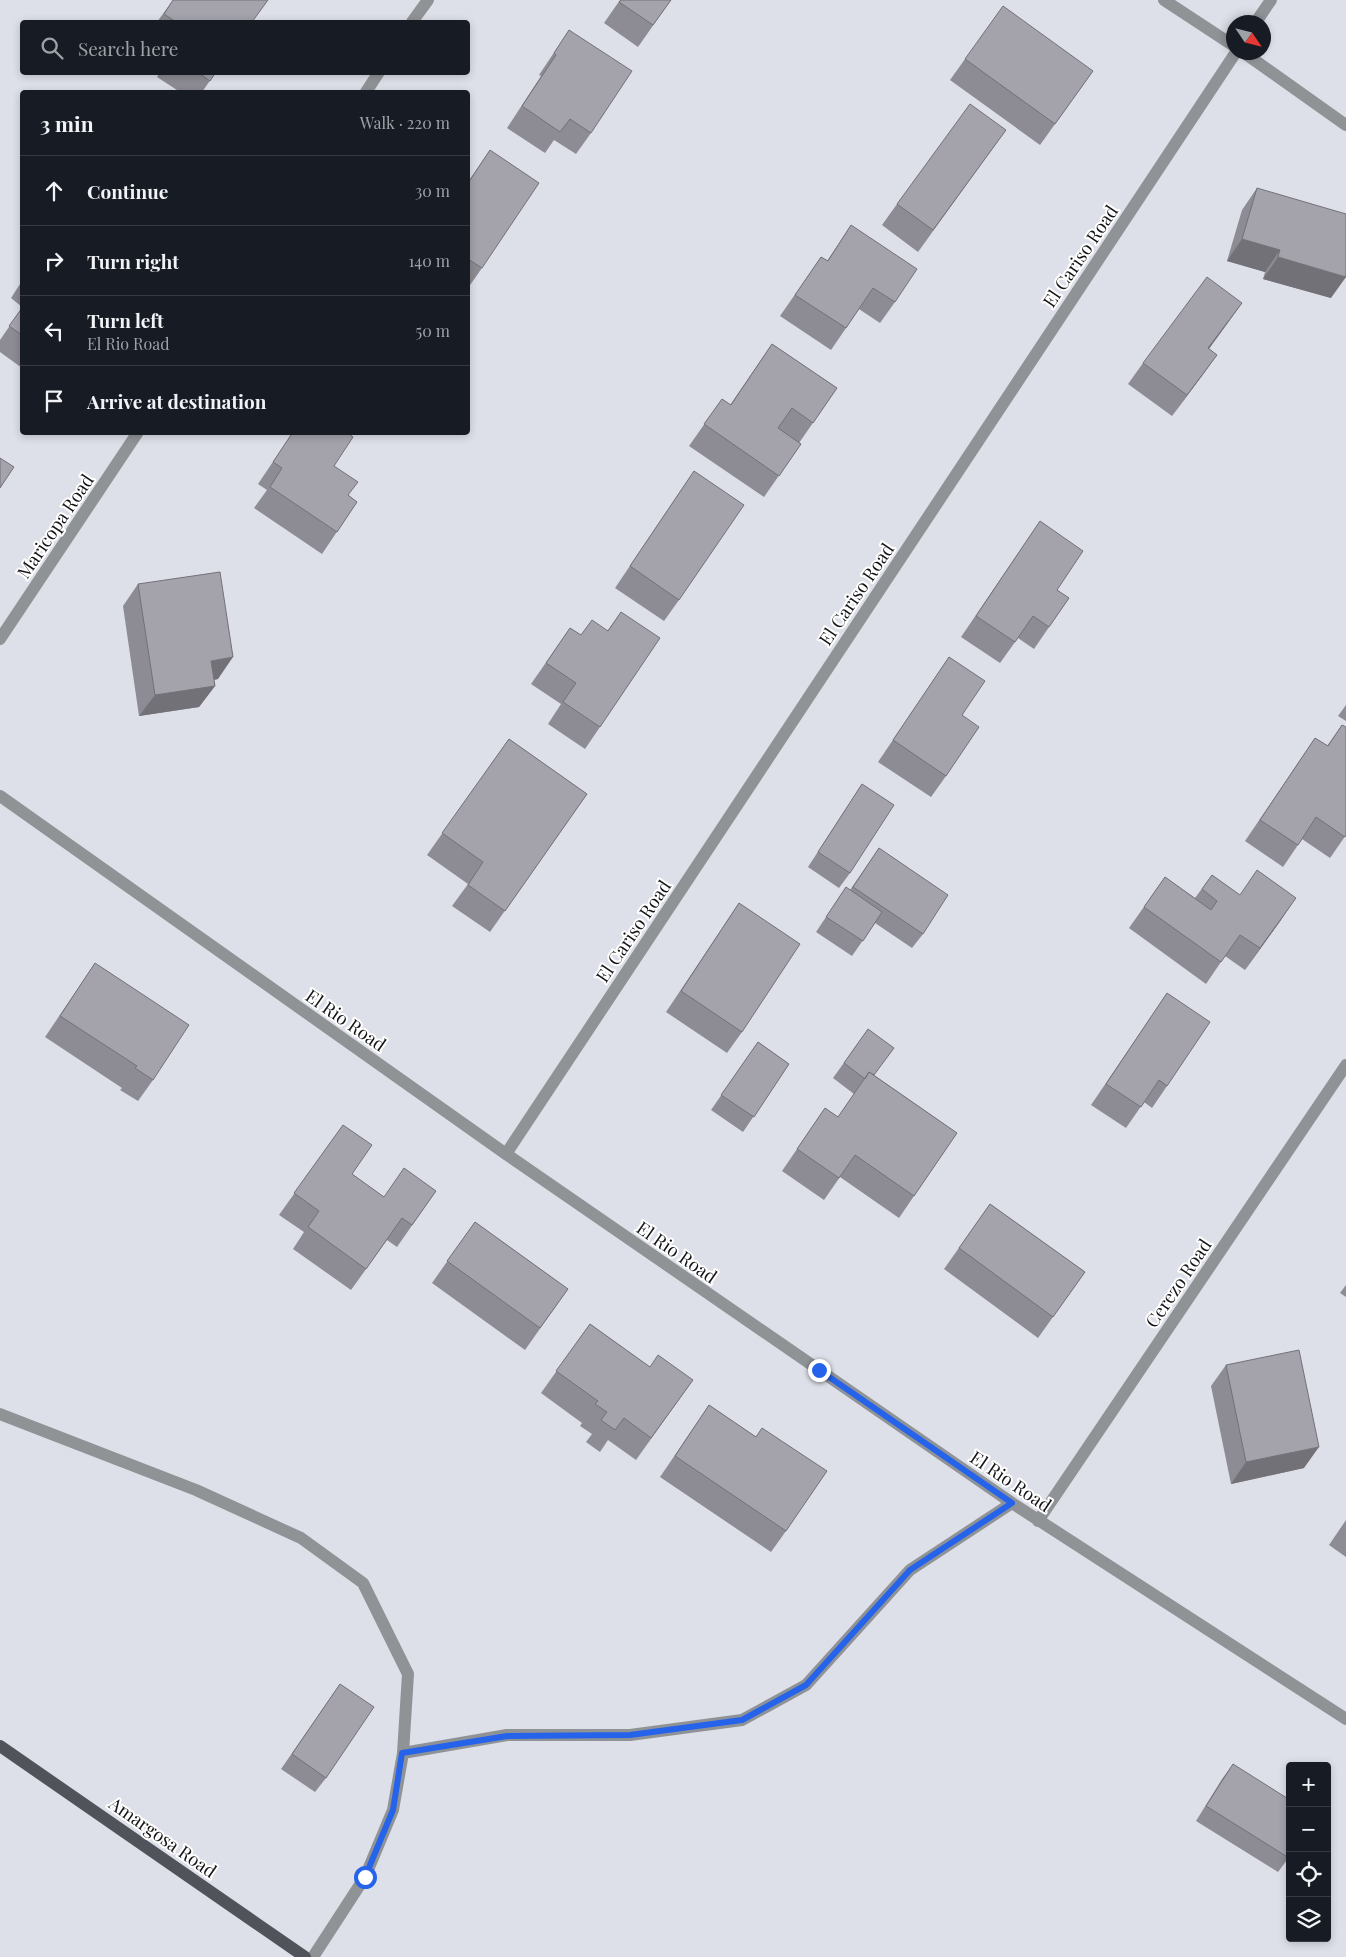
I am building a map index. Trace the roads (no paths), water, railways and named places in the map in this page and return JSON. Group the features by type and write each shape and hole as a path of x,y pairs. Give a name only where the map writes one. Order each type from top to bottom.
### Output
{"main road":[{"name":"Amargosa Road","path":"0,1746 305,1957"}],"street":[{"path":"413,20 428,0"},
{"path":"1164,0 1226,41"},
{"path":"1261,15 1271,0"},
{"name":"El Cariso Road","path":"506,1154 1231,60"},
{"path":"1254,60 1346,125"},
{"path":"367,90 377,75"},
{"name":"Maricopa Road","path":"0,639 136,435"},
{"name":"El Rio Road","path":"0,796 506,1154 1038,1521 1346,1719"},
{"name":"Cerezo Road","path":"1038,1521 1346,1065"},
{"path":"0,1414 196,1490 301,1538 364,1583 408,1674 402,1753 393,1810 365,1877 313,1957"},
{"path":"402,1753 507,1736 630,1735 742,1720 806,1685 910,1570 1012,1503"}]}
